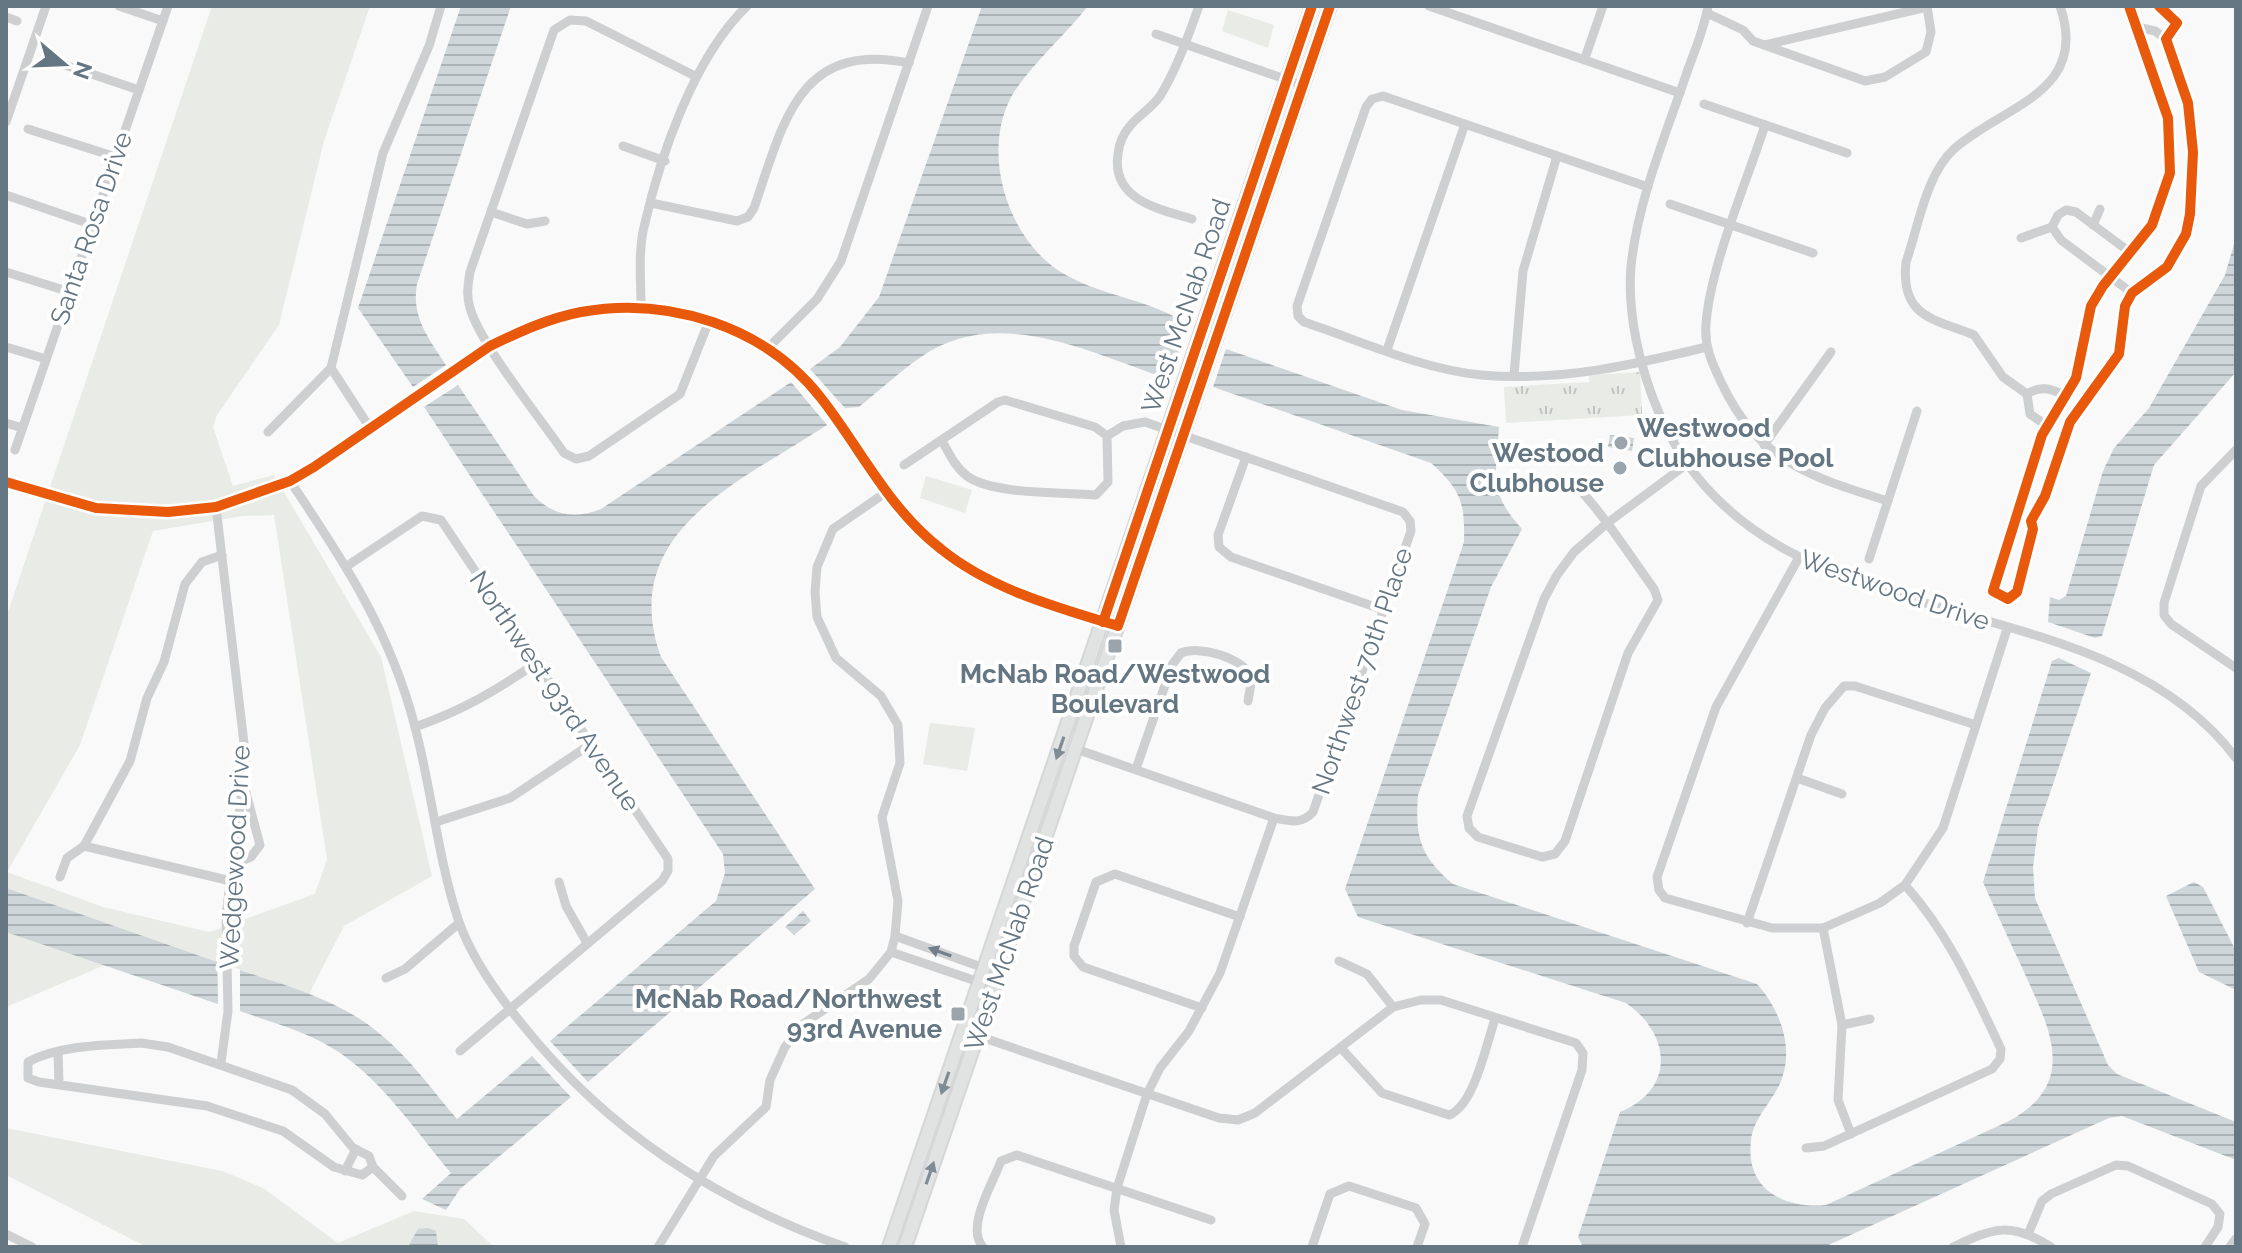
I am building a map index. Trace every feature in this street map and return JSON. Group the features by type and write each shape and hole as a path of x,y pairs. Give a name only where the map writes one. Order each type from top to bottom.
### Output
{"main road":[{"name":"West McNab Road","path":"889,1247 1312,6"},
{"name":"West McNab Road","path":"905,1247 1330,6"}],"street":[{"path":"6,122 10,94 46,6"},
{"path":"119,6 163,21"},
{"name":"Santa Rosa Drive","path":"15,450 168,6"},
{"path":"268,432 331,368 383,153 429,46 441,6"},
{"path":"641,307 641,247 665,161 695,76 710,48 747,6"},
{"path":"768,348 817,299 841,261 928,6"},
{"path":"1192,219 1142,202 1129,194 1120,181 1116,163 1119,145 1129,127 1157,101 1199,6"},
{"path":"1429,6 1680,93"},
{"path":"1585,58 1603,6"},
{"name":"Westwood Drive","path":"1765,45 1927,6 1931,32 1926,52 1877,80 1865,81 1765,45 1707,10 1648,187 1631,268 1633,316 1643,362 1664,424 1687,464 1726,508 1798,559 2080,651 2149,682 2203,721 2234,751"},
{"path":"2047,426 2030,414 2027,394 2003,377 1974,335 1942,326 1916,307 1905,277 1906,262 1941,165 1954,149 2036,96 2059,70 2067,37 2060,6"},
{"path":"2129,6 2168,118 2171,146 2163,199 2152,225 2091,306 2081,363 2047,426 1993,591 2008,599 2017,592 2033,529 2031,521 2045,496 2070,422 2119,354 2125,306 2132,293 2167,267 2186,234 2193,152 2188,103 2166,39 2155,31 2137,27"},
{"path":"2159,6 2177,23 2166,39"},
{"path":"6,17 17,21"},
{"path":"695,76 586,21 563,22 554,30 491,212 467,293 471,313 490,346 564,453 576,459 589,456 680,394 709,321"},
{"path":"1156,34 1302,85"},
{"path":"651,203 737,221 748,217 793,102 811,81 849,60 886,58 909,63"},
{"path":"50,60 139,90"},
{"path":"1648,187 1383,96 1372,99 1366,107 1302,292 1298,316 1304,322 1436,366 1481,375 1585,373 1707,347"},
{"path":"1704,104 1847,153"},
{"path":"1387,350 1465,124"},
{"path":"1765,125 1708,308 1707,347 1731,404 1764,445 1799,470 1823,481 1888,501"},
{"path":"28,129 116,157"},
{"path":"623,146 665,161"},
{"path":"1514,375 1523,271 1557,156"},
{"path":"6,195 93,225"},
{"path":"1670,204 1813,253"},
{"path":"2093,225 2100,209"},
{"path":"2021,238 2052,227 2058,215 2066,210 2076,212 2131,253"},
{"path":"491,212 527,224 545,221"},
{"path":"2052,227 2061,240 2132,293"},
{"path":"6,272 70,292"},
{"path":"6,482 96,508 168,512 216,507 290,481 490,346 523,330 578,313 641,307 709,321 768,348 819,395 885,493 914,526 974,572 1016,592 1118,626"},
{"path":"6,347 46,359"},
{"path":"1764,445 1831,352"},
{"path":"331,368 370,428"},
{"path":"2027,394 2036,388 2048,388 2065,395"},
{"path":"904,465 1005,400 1095,427 1107,436"},
{"path":"1869,559 1917,411"},
{"path":"6,423 22,428"},
{"path":"1107,436 1136,423 1167,430 1246,457 1218,535 1219,547 1231,557 1384,610"},
{"path":"942,441 956,465 977,481 1096,495 1108,482 1107,436"},
{"path":"2234,662 2171,624 2164,615 2164,603 2201,486 2236,450"},
{"name":"Northwest 70th Place","path":"1246,457 1403,512 1410,521 1411,531 1313,812 1306,819 1296,822 1274,818"},
{"path":"1554,479 1566,480 1577,488 1606,524 1654,589 1658,600 1628,653 1565,841 1555,854 1542,857 1478,837 1469,828 1467,816 1544,599 1574,552 1606,524 1687,464"},
{"path":"290,481 347,566 376,616 415,727 459,923 477,959 510,1009 578,1088 660,1157 764,1216 845,1247"},
{"path":"658,1247 714,1156 766,1107 775,1067 803,1024 869,979 891,952 898,901 882,817 900,763 898,725 881,696 836,658 817,617 815,592 817,567 833,529 885,493"},
{"name":"Wedgewood Drive","path":"216,507 246,760 226,915 227,1036 221,1063"},
{"name":"Northwest 93rd Avenue","path":"347,566 422,516 441,520 668,859 668,871 662,881 587,943"},
{"path":"60,877 67,858 84,846 130,761 147,698 164,662 185,584 192,570 202,562 222,555"},
{"path":"1798,559 1716,707 1657,877 1659,890 1665,898 1772,928 1823,928 1880,903 1905,885 1943,828 2007,629"},
{"path":"1136,769 1172,665 1181,653 1202,650 1242,664 1252,678 1248,701"},
{"path":"415,727 457,712 492,694 536,663"},
{"path":"1747,923 1811,735 1825,708 1844,686 1855,686 1976,725"},
{"path":"436,822 510,798 591,744"},
{"path":"1076,749 1274,818 1220,973 1202,1008 1160,1068 1147,1094 1117,1188 1114,1210 1121,1247"},
{"path":"1797,778 1842,794"},
{"path":"233,865 251,857 260,845 244,787"},
{"path":"84,846 231,881"},
{"path":"1202,1008 1083,967 1074,956 1074,946 1096,882 1106,875 1115,874 1240,917"},
{"path":"460,1051 587,943 566,906 559,882"},
{"path":"1806,1148 1824,1146 1851,1134 1992,1069 2000,1059 2001,1049 1951,943 1935,917 1905,885"},
{"path":"386,978 405,969 459,923"},
{"path":"1823,928 1842,1025 1838,1100 1851,1134"},
{"path":"895,936 984,968 996,980"},
{"path":"891,952 979,983 996,980"},
{"path":"1339,961 1367,974 1393,1007"},
{"path":"978,1036 1219,1118 1238,1120 1255,1113 1393,1007 1421,1000 1441,1000 1576,1043 1583,1053 1582,1070 1522,1247"},
{"path":"1341,1048 1382,1093 1449,1115 1459,1112 1467,1100 1495,1019"},
{"path":"1842,1025 1870,1019"},
{"path":"373,1167 362,1175 334,1167 298,1139 251,1119 207,1106 59,1084 28,1078 25,1071 28,1062 58,1052 141,1043 168,1047 221,1063 292,1090 309,1100 356,1149 369,1156 373,1167 402,1196"},
{"path":"58,1052 59,1084"},
{"path":"345,1171 356,1149"},
{"path":"980,1244 976,1228 1001,1161 1017,1155 1211,1220"},
{"path":"2029,1232 2042,1201 2051,1194 2116,1165 2128,1166 2201,1197 2220,1214 2218,1227 2205,1247"},
{"path":"1312,1247 1330,1194 1349,1186 1416,1208 1425,1224 1417,1247"},
{"path":"1953,1247 1990,1230 2029,1232 2051,1247"},
{"path":"6,1234 32,1247"},
{"path":"2231,1247 2236,1240"}],"green space":[{"path":"212,6 370,6 324,141 279,325 217,415 213,427 233,486 274,475 381,657 432,876 344,926 309,994 218,962 218,1004 105,965 6,1007 6,618","holes":["274,515 327,859 315,894 209,932 103,907 7,872 80,745 153,531 242,516"]},
{"path":"1228,10 1274,25 1268,48 1222,31"},
{"path":"1640,372 1642,415 1506,423 1504,387 1589,382 1589,375"},
{"path":"926,476 972,490 965,513 920,498"},
{"path":"930,723 975,728 967,771 923,764"},
{"path":"6,1128 222,1171 263,1188 338,1243 414,1211 464,1219 494,1247 147,1247 6,1175"}],"shaded area":[{"path":"461,6 511,6 417,284 419,317 446,365 413,387 358,308"},
{"path":"982,6 1088,6 1024,78 1005,112 999,138 999,165 1004,192 1028,241 1045,260 1079,282 1152,306 1179,319 1185,332 1174,370 1162,377 1041,338 1010,334 979,335 950,342 921,357 859,407 845,408 810,369 840,347 879,297"},
{"path":"2236,237 2236,372 2154,465 2102,636 2095,638 2048,622 2050,597 2059,600 2066,596 2103,471 2114,448 2149,408 2225,275"},
{"path":"1226,349 1402,410 1499,427 1496,471 1499,493 1522,529 1491,587 1418,795 1422,845 1433,864 1453,884 1757,984 1777,1014 1786,1051 1780,1083 1756,1123 1751,1141 1754,1172 1771,1193 1796,1204 1826,1205 2009,1121 2031,1106 2045,1090 2051,1072 2049,1034 2034,993 1983,882 2052,661 2059,658 2091,673 2038,828 2033,867 2035,898 2108,1065 2117,1074 2236,1122 2236,1160 2122,1116 2109,1118 1824,1247 1583,1247 1578,1237 1620,1112 1651,1090 1658,1076 1661,1060 1652,1030 1626,1003 1358,917 1345,889 1464,542 1459,498 1449,481 1431,463 1213,387"},
{"path":"791,382 827,425 725,490 695,515 671,543 656,576 652,613 661,657 815,889 588,1082 550,1041 716,901 725,873 723,854 424,407 458,385 534,496 557,512 574,515 601,509"},
{"name":"Westwood Clubhouse Pool","path":"1610,435 1634,438 1632,451 1608,447"},
{"path":"2194,882 2203,887 2236,951 2236,990 2199,972 2166,896"},
{"path":"6,888 217,962 218,1004 6,932"},
{"path":"803,911 811,921 794,935 785,927"},
{"path":"240,970 312,995 364,1021 400,1052 457,1119 532,1056 571,1097 460,1189 446,1210 422,1199 451,1173 398,1108 354,1063 326,1044 240,1011"},
{"path":"418,1229 436,1231 438,1247 408,1247"}],"cycle path":[{"path":"1103,622 1312,6"},
{"path":"6,482 96,508 168,512 216,507 290,481 490,346 512,336 581,312 614,308 680,313 743,335 772,352 798,373 821,398 890,497 922,533 960,563 1025,596 1118,626 1330,6"},
{"path":"2129,6 2168,118 2170,173 2152,225 2103,286 2091,306 2076,378 2042,435 1993,591 2008,599 2017,592 2033,529 2031,521 2045,496 2070,422 2119,354 2125,306 2132,293 2167,267 2186,234 2193,152 2188,103 2166,39 2177,23 2159,6"}],"place":[{"name":"Westwood Clubhouse Pool","path":"1621,443"},
{"name":"Westood Clubhouse","path":"1620,468"},
{"name":"McNab Road/Westwood Boulevard","path":"1115,646"},
{"name":"McNab Road/Northwest 93rd Avenue","path":"958,1014"}]}
